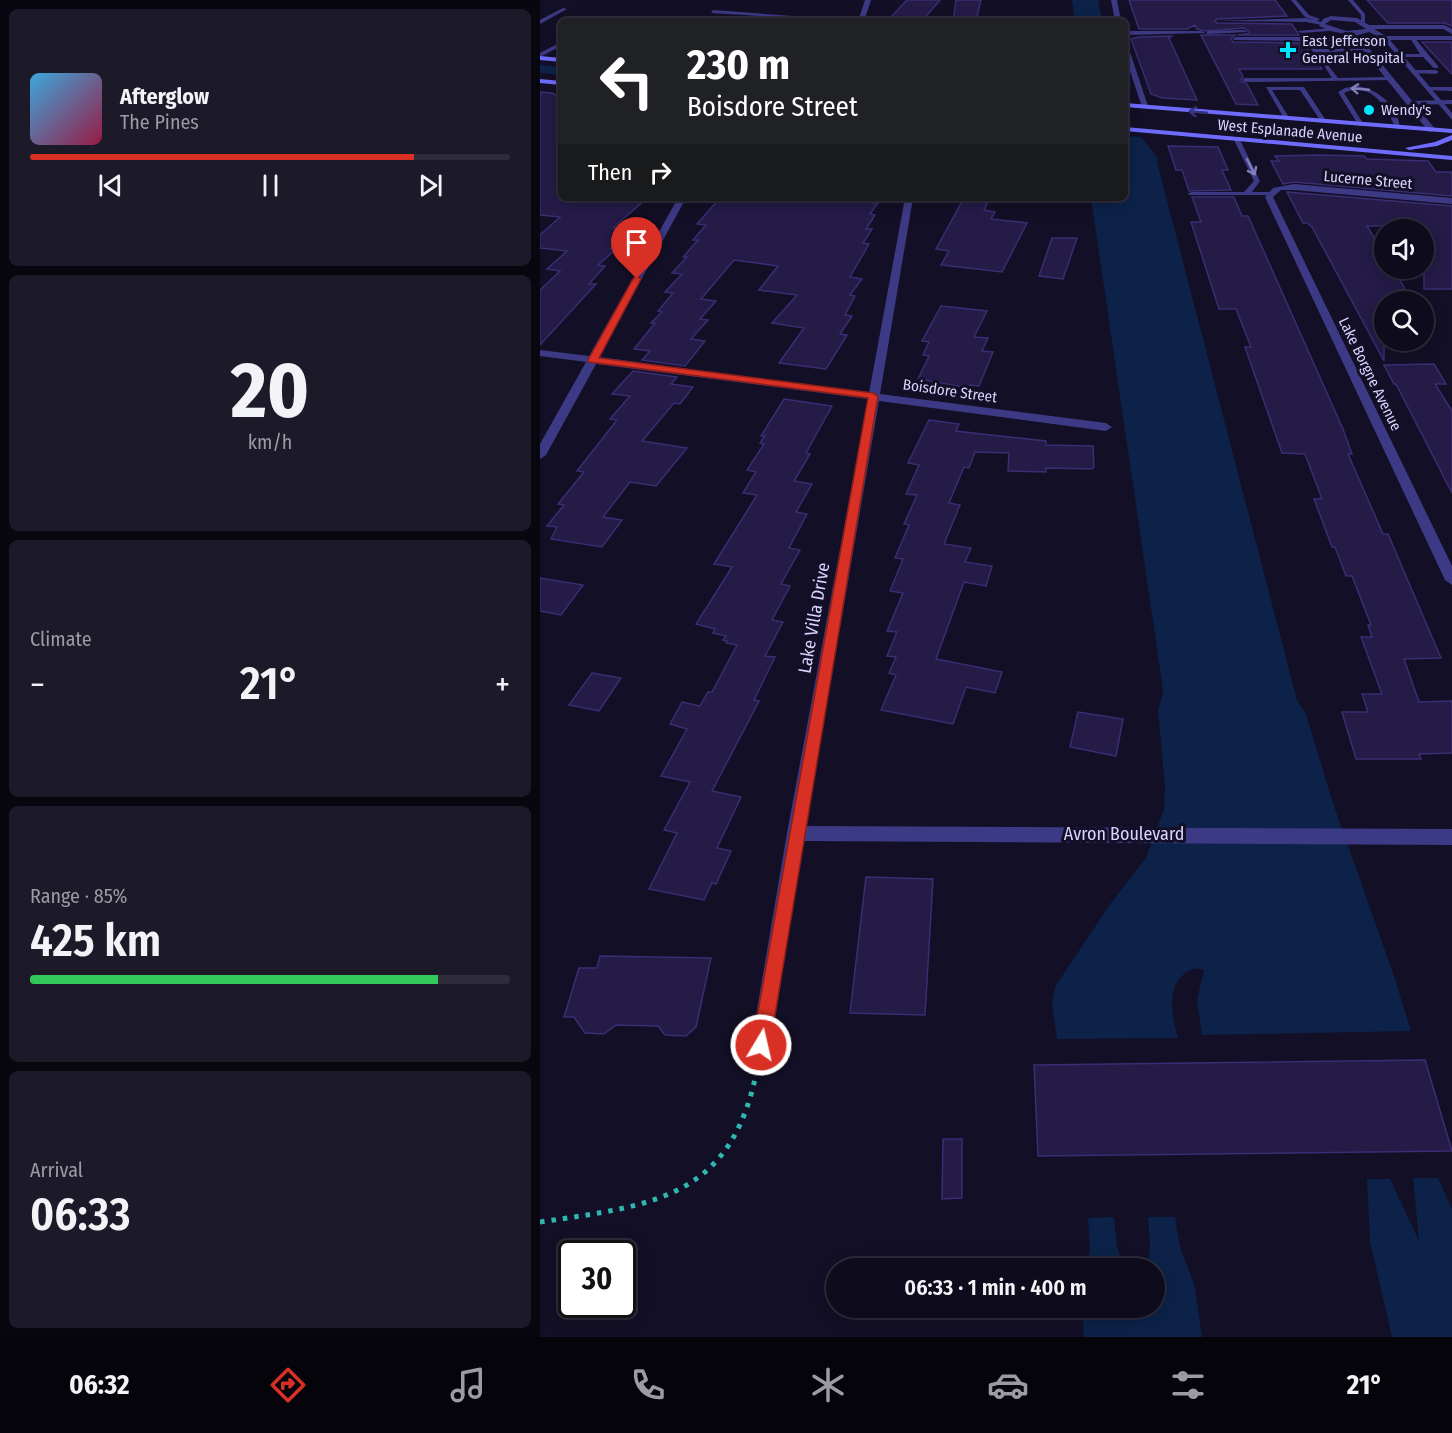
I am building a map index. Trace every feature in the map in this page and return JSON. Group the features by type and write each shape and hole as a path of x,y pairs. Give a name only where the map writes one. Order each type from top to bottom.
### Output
{"main road":[{"path":"540,57 558,60"},
{"path":"540,81 558,83"},
{"name":"West Esplanade Avenue","path":"1128,106 1148,114 1287,119 1361,125 1397,138 1432,130 1452,131"},
{"path":"1148,114 1172,129 1203,137"},
{"name":"West Esplanade Avenue","path":"1128,129 1452,158"},
{"path":"1432,130 1450,140"},
{"path":"1343,149 1397,138 1427,146 1450,140"}],"street":[{"path":"862,18 868,0"},
{"path":"1114,0 1117,18"},
{"path":"713,12 794,18"},
{"path":"1452,32 1444,27 1370,29 1353,33 1329,29 1321,25 1323,22 1340,18 1363,21 1370,29 1385,39 1452,118"},
{"path":"1370,29 1436,38"},
{"path":"1353,33 1432,130"},
{"path":"1385,39 1452,38"},
{"path":"1367,50 1398,54"},
{"path":"1128,54 1148,114"},
{"name":"Lucerne Street","path":"1269,195 1281,188 1294,187 1452,201"},
{"name":"Lake Borgne Avenue","path":"1269,195 1452,580"},
{"path":"540,455 680,201"},
{"name":"Lake Villa Drive","path":"761,1045 796,833 908,201"},
{"name":"Boisdore Street","path":"540,353 1106,427"},
{"name":"Avron Boulevard","path":"796,833 1151,833 1452,837"}],"lane":[{"path":"1293,0 1307,16 1323,22"},
{"path":"1350,0 1363,15 1363,21"},
{"path":"540,22 565,9"},
{"path":"540,12 556,13"},
{"path":"1286,20 1294,31 1329,29"},
{"path":"1220,21 1323,22"},
{"path":"1128,33 1262,32"},
{"path":"1413,38 1424,56 1436,69 1413,72"},
{"path":"1235,39 1335,39 1344,51"},
{"path":"1306,39 1314,51 1367,50"},
{"path":"540,57 558,46"},
{"path":"1398,54 1424,56"},
{"path":"1336,79 1323,62 1376,62"},
{"path":"1352,62 1357,68"},
{"path":"1245,80 1362,77 1390,79"},
{"path":"1426,87 1450,86"},
{"path":"1287,119 1268,88 1302,88 1324,122"},
{"path":"1361,125 1341,92 1344,89 1364,89 1377,92 1395,117 1397,138"},
{"path":"1409,103 1452,102"},
{"path":"1237,140 1257,181 1247,193"},
{"path":"1191,194 1269,195"}],"path":[{"path":"540,1222 622,1209 691,1184 718,1162 740,1127 754,1092 761,1045"}],"water":[{"path":"1072,0 1098,0 1102,18 1075,18"},
{"path":"1128,136 1141,137 1158,158 1157,162 1297,700 1306,714 1333,803 1411,1031 1202,1035 1197,1000 1204,970 1195,969 1183,975 1177,982 1172,997 1178,1038 1057,1039 1052,1005 1055,987 1111,903 1146,858 1164,809 1165,786 1158,710 1163,694 1091,201 1128,201"},
{"path":"1413,1178 1438,1178 1452,1209 1452,1337 1392,1337 1370,1242 1367,1179 1390,1179 1419,1241"},
{"path":"1114,1217 1117,1247 1121,1258 1088,1258 1090,1248 1088,1218"},
{"path":"1148,1217 1175,1217 1180,1247 1195,1287 1202,1337 1084,1337 1083,1318 1165,1318 1165,1258 1148,1258"}],"building":[{"path":"907,0 940,0 925,18 891,17"},
{"path":"956,0 981,0 977,18 953,18"},
{"path":"1129,0 1275,0 1287,16 1217,19 1215,21 1217,23 1292,24 1299,35 1237,35 1249,32 1244,28 1206,31 1197,29 1195,25 1187,29 1139,29"},
{"path":"1367,0 1452,0 1452,26 1444,23 1388,23"},
{"path":"1201,35 1235,35 1231,39 1233,42 1303,43 1322,69 1239,69 1243,77 1240,81 1247,84 1258,105 1236,104"},
{"path":"1172,36 1169,38 1197,100 1162,98 1151,94 1131,39"},
{"path":"1422,42 1452,42 1452,74"},
{"path":"540,92 552,93 558,96 558,201 644,201 613,228 630,230 610,249 615,250 598,265 605,266 589,284 596,284 540,345 540,290 560,271 547,269 567,251 540,248 540,235 560,217 540,215"},
{"path":"1168,146 1218,147 1228,170 1222,170 1231,190 1189,191 1182,170 1176,170"},
{"path":"1318,155 1428,161 1436,172 1452,172 1452,196 1294,182 1283,184 1271,161 1279,161 1275,156"},
{"path":"1287,192 1452,206 1452,289 1424,289 1424,279 1434,279 1434,219 1374,219 1374,226 1367,226 1374,238 1374,279 1399,279 1406,291 1374,291 1374,342 1312,227 1303,223"},
{"path":"1192,197 1234,197 1242,216 1248,216 1343,429 1352,454 1348,454 1383,534 1388,534 1441,658 1404,659 1419,702 1452,701 1452,753 1419,754 1421,759 1356,759 1342,712 1368,712 1362,694 1382,694 1361,637 1372,637 1368,625 1371,625 1352,576 1346,576 1335,547 1332,547 1314,499 1322,499 1305,454 1282,453 1245,347 1251,347 1236,309 1219,309 1191,222 1201,222"},
{"path":"717,201 874,201 873,203 878,203 870,214 875,215 866,229 872,229 863,243 869,244 850,277 862,279 850,295 855,296 845,315 852,316 840,334 847,335 826,369 779,363 804,328 772,323 797,295 759,290 778,266 734,260 701,299 716,301 700,319 708,320 691,339 705,341 685,366 642,360 650,351 634,349 655,323 651,323 662,312 658,311 673,293 665,292 682,274 672,273 687,257 683,257 698,240 693,240 706,225 697,224"},
{"path":"962,201 988,201 984,210 995,212 991,219 1027,223 1002,272 941,265 949,251 936,249"},
{"path":"1052,238 1077,238 1063,279 1039,276"},
{"path":"941,306 987,311 974,337 988,338 982,351 993,352 979,386 970,385 969,388 918,379 929,356 923,355 929,342 922,341"},
{"path":"1379,351 1384,351 1384,361"},
{"path":"1434,364 1446,384 1435,384 1452,411 1452,493 1384,365"},
{"path":"633,371 677,377 671,384 693,387 680,404 674,403 642,441 687,448 656,486 630,482 603,517 622,520 602,547 551,539 557,527 547,526 564,505 558,504 584,472 577,471 617,420 610,419 630,396 612,394"},
{"path":"784,399 832,406 806,453 810,454 794,481 812,484 796,512 807,514 789,548 800,550 781,584 790,586 772,620 783,622 765,656 775,657 754,700 759,701 712,791 741,797 717,848 731,851 716,884 712,883 704,900 649,889 677,833 664,830 690,782 661,776 687,729 670,724 682,702 700,706 708,692 712,692 737,645 726,643 727,641 723,640 726,636 713,633 715,629 696,624 732,567 714,564 757,495 743,493 756,472 747,470 764,444 760,443 765,436 761,436"},
{"path":"929,420 959,424 956,431 1046,441 1046,445 1093,446 1094,467 1092,469 1046,468 1046,472 1008,471 1009,453 975,452 969,468 964,467 949,503 960,505 944,544 971,548 965,562 992,566 986,586 964,582 936,659 1002,672 995,693 966,687 953,724 881,710 896,675 889,673 896,657 887,656 897,632 887,631 903,593 890,591 903,559 895,558 909,525 904,524 917,495 906,494 919,465 908,463"},
{"path":"540,578 583,585 561,615 540,611"},
{"path":"592,673 621,678 599,711 569,705"},
{"path":"1078,712 1123,719 1116,756 1070,747"},
{"path":"866,877 933,879 925,1015 850,1013"},
{"path":"600,956 711,958 696,1027 686,1036 665,1035 658,1026 616,1025 604,1034 585,1033 574,1017 564,1017 579,968 597,968"},
{"path":"1425,1060 1452,1151 1038,1156 1034,1065"},
{"path":"943,1139 962,1139 962,1198 942,1199"}],"waterway":[{"path":"540,69 558,71"}],"place":[{"name":"East Jefferson General Hospital","path":"1288,50"},
{"name":"Wendy's","path":"1369,110"}],"route":[{"path":"637,279 592,360 873,396 761,1045"}]}
